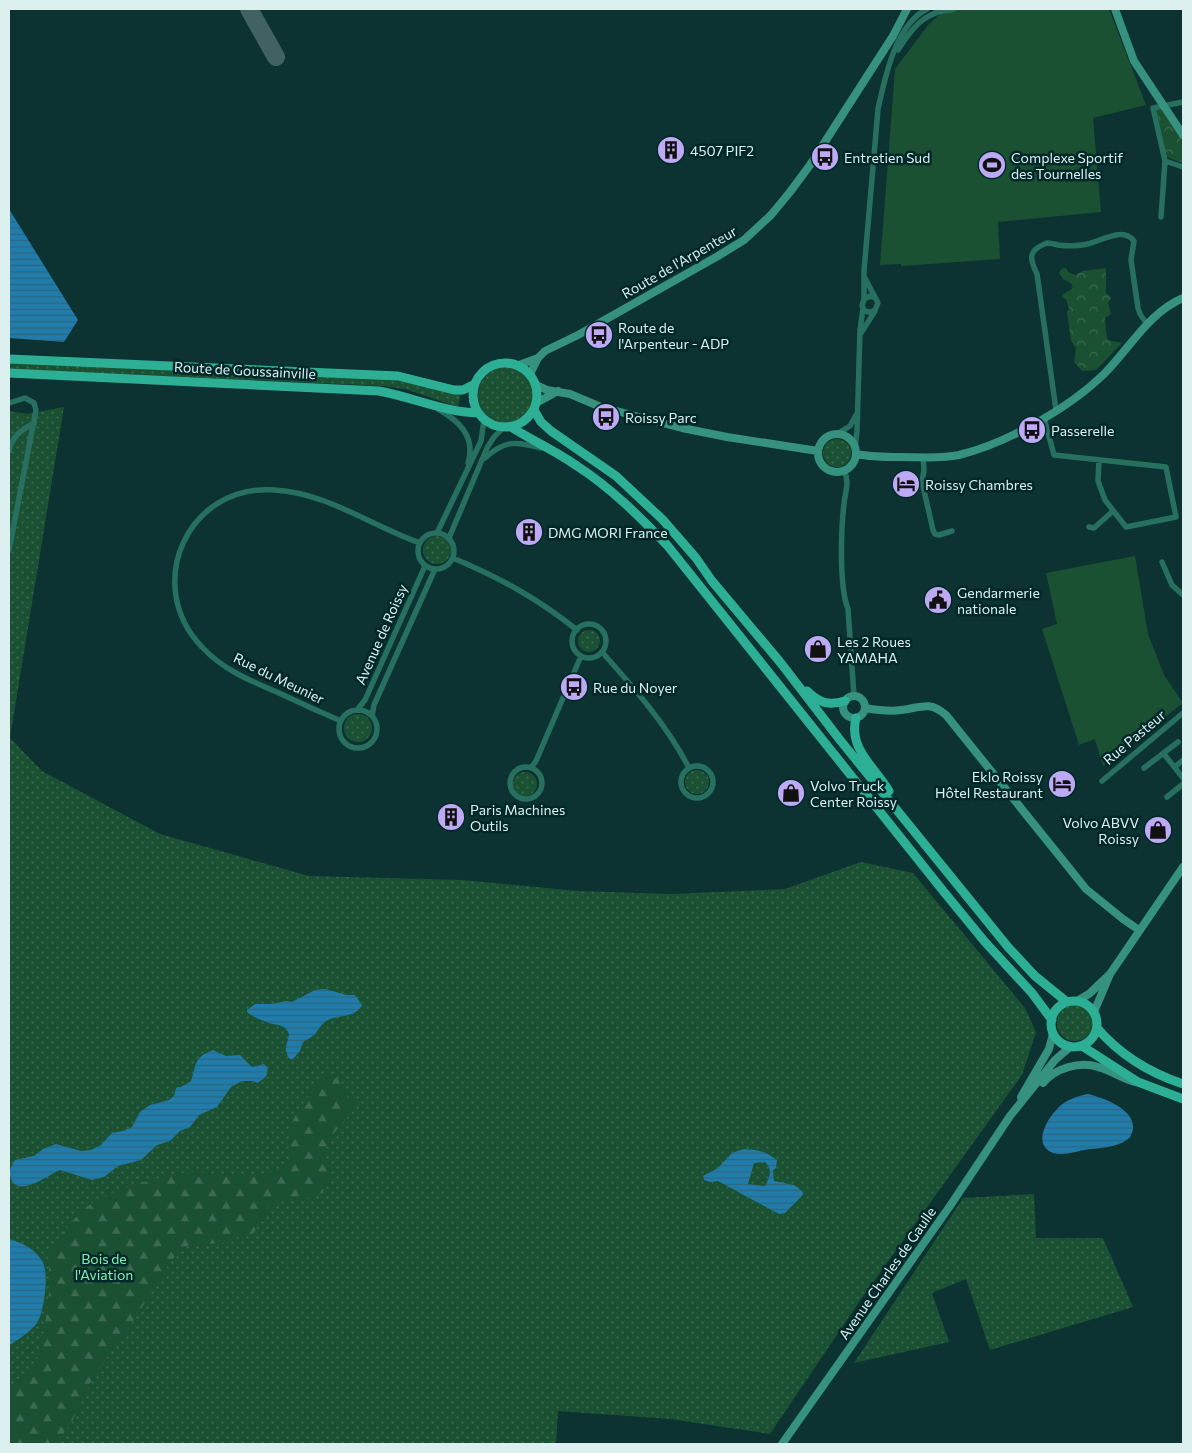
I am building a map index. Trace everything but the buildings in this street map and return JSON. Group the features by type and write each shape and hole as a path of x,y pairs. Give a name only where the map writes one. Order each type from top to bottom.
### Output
{"main road":[{"name":"Route de l'Arpenteur","path":"530,374 538,358 545,350 578,335 718,256 744,240 771,215 814,158 893,36 907,9"},
{"path":"1115,9 1134,61 1153,92 1183,134"},
{"path":"856,451 852,464 844,470 831,471 818,458 818,451 824,440 829,436 837,434 848,437 856,451 866,456 923,457 949,456 1014,435 1074,398 1103,374 1147,324 1163,309 1183,298"},
{"name":"Route de l'Arpenteur","path":"519,366 538,358"},
{"name":"Route de Goussainville","path":"9,359 398,376 454,390 463,390 475,384"},
{"path":"558,391 536,406 528,418 520,424 507,427 496,426 484,420 478,412 473,398 475,384 482,372 494,364 511,363 530,374 536,385 536,406 541,422 616,476 663,520 780,662 840,740 1008,947 1035,976 1067,1002"},
{"name":"Route de Goussainville","path":"9,373 379,391 406,396 432,405 460,411 478,412"},
{"path":"536,385 546,390 570,394 601,408 682,428 818,451"},
{"path":"507,427 555,451 610,489 666,545 938,885 985,942 1032,993 1052,1020"},
{"path":"780,662 814,698 825,704 845,701 854,696 861,698 865,708 862,714 856,718"},
{"path":"845,701 843,708 846,714 856,718"},
{"path":"865,708 881,711 902,710 929,705 939,709 946,715 1086,889 1139,930"},
{"path":"856,718 854,737 858,749 886,787 904,818"},
{"path":"1094,1012 1110,974 1183,867"},
{"path":"1077,1001 1094,1012 1097,1028 1092,1040 1082,1046 1070,1047 1063,1045 1053,1034 1052,1020 1057,1009 1067,1002 1077,1001 1088,994 1110,974"},
{"path":"1097,1028 1120,1052 1139,1065 1183,1084"},
{"name":"Avenue Charles de Gaulle","path":"782,1444 950,1206 1010,1116 1049,1049 1053,1034"},
{"path":"1082,1046 1138,1082"},
{"name":"Avenue Charles de Gaulle","path":"1010,1116 1055,1060 1070,1047"},
{"path":"1010,1116 1022,1107 1048,1076 1068,1067 1082,1065 1096,1066 1126,1080 1138,1082 1183,1098"}],"street":[{"path":"856,451 860,334 878,109 892,53 916,16 927,9"},
{"path":"883,86 896,53 908,34 922,20 933,13 945,9 954,9"},
{"path":"1161,217 1165,161 1153,108 1183,102"},
{"path":"1165,161 1183,167"},
{"path":"1056,410 1037,274 1031,257 1034,250 1046,243 1082,245 1095,244 1112,235 1126,235 1130,237 1134,241 1131,260 1138,308 1147,324"},
{"path":"860,334 878,303 864,276"},
{"path":"864,299 870,296 875,298"},
{"path":"862,308 870,312 876,309"},
{"path":"9,403 25,398 34,403 36,410 9,550"},
{"path":"432,405 455,419 462,427 469,442 471,455 464,477"},
{"path":"837,434 850,426 857,413"},
{"path":"1044,418 1054,455 1166,467 1176,517 1126,527 1105,500 1098,481 1099,460"},
{"path":"437,533 481,441 484,420"},
{"path":"9,451 12,440 21,431 34,423"},
{"path":"449,538 494,437 507,427"},
{"path":"484,459 494,450 511,443 520,442 555,451"},
{"path":"923,457 924,470 922,482 933,530 935,534 952,531"},
{"path":"844,470 848,487 844,503 842,563 844,600 848,609 854,696"},
{"name":"Rue du Meunier","path":"341,721 239,675 219,663 202,648 189,632 181,616 176,598 175,568 181,547 192,527 215,505 235,494 260,489 287,491 320,499 420,543"},
{"path":"1089,527 1094,528 1113,511"},
{"path":"437,533 449,538 454,548 453,558 446,567 435,570 425,566 419,558 418,548 420,543 427,535 437,533"},
{"path":"453,558 508,583 553,611 577,630"},
{"path":"1162,562 1172,585 1183,595"},
{"name":"Avenue de Roissy","path":"356,710 365,700 425,566"},
{"name":"Avenue de Roissy","path":"372,716 374,705 435,570"},
{"path":"586,625 596,626 600,629 605,638 602,652 592,658 581,656 572,644 577,630 586,625"},
{"path":"602,652 650,708 689,768"},
{"path":"531,768 581,656"},
{"path":"356,710 368,712 372,716 377,728 376,734 369,744 358,748 343,740 340,731 341,721 350,712 356,710"},
{"name":"Rue Pasteur","path":"1102,781 1183,712"},
{"path":"1144,768 1178,742"},
{"path":"1164,754 1183,778"},
{"path":"1175,767 1183,760"},
{"path":"704,767 712,774 714,784 704,797 694,798 689,796 682,788 682,777 689,768 704,767"},
{"path":"531,768 540,775 542,780 541,789 531,799 519,798 510,789 510,778 516,770 531,768"},
{"path":"1167,797 1183,784"}],"green space":[{"name":"Complexe Sportif des Tournelles","path":"946,9 1109,9 1146,105 1093,118 1101,212 998,222 1000,259 901,266 901,264 880,265 895,69 929,24"},
{"path":"1154,109 1161,109 1183,142 1183,163 1166,157"},
{"path":"1062,268 1066,268 1068,272 1075,275 1083,271 1106,268 1106,293 1111,298 1108,303 1111,314 1105,318 1106,333 1108,340 1122,343 1096,370 1082,371 1074,362 1076,348 1071,341 1067,312 1069,309 1066,299 1062,295 1073,288 1071,283 1063,279 1059,273"},
{"path":"9,362 390,379 461,394 458,407 405,389 384,386 9,369"},
{"path":"501,367 511,367 526,375 532,384 534,395 532,406 526,415 511,423 501,423 490,418 483,411 478,400 478,390 483,379 490,372"},
{"path":"64,407 10,738 42,771 160,834 309,876 463,880 577,891 672,894 785,889 861,862 913,873 1025,1008 1036,1032 1022,1075 861,1299 770,1434 670,1419 558,1411 556,1444 9,1444 9,411 27,414"},
{"path":"837,439 847,443 851,453 847,463 837,467 827,463 823,453 827,443"},
{"path":"437,536 447,540 451,550 447,560 437,564 427,560 423,550 427,540"},
{"path":"1135,556 1148,634 1164,675 1183,703 1103,766 1095,739 1079,745 1042,629 1057,624 1046,573"},
{"path":"589,630 597,633 600,641 597,649 589,652 581,649 578,641 581,633"},
{"path":"358,714 368,718 372,728 368,738 358,742 348,738 344,728 348,718"},
{"path":"697,770 705,774 709,782 705,790 697,794 689,790 685,782 689,774"},
{"path":"525,772 533,776 537,784 533,792 525,796 517,792 513,784 517,776"},
{"path":"1075,1005 1082,1006 1088,1010 1092,1016 1092,1030 1088,1036 1082,1040 1075,1041 1068,1040 1062,1036 1058,1030 1057,1023 1058,1016 1062,1010 1068,1006"},
{"name":"Bois de l'Aviation","path":"327,1075 338,1079 346,1097 355,1101 357,1107 335,1132 326,1146 325,1151 331,1177 327,1187 315,1196 284,1200 270,1206 264,1212 252,1235 234,1238 222,1243 189,1245 180,1250 92,1379 71,1424 55,1444 9,1444 9,1393 36,1360 44,1332 50,1286 48,1251 80,1213 100,1198 154,1179 194,1172 229,1176 246,1175 272,1171 288,1165 291,1125 304,1102"},
{"path":"1034,1194 1036,1238 1103,1238 1133,1307 990,1350 966,1279 932,1293 949,1342 854,1363 963,1198"}],"water":[{"path":"9,209 78,320 64,342 9,338"},
{"path":"325,989 347,995 355,995 362,1005 352,1014 325,1022 315,1034 303,1042 300,1051 293,1059 290,1059 286,1053 289,1034 285,1028 257,1018 247,1012 255,1004 292,1002 315,990"},
{"path":"213,1050 226,1056 240,1055 252,1067 264,1064 267,1067 267,1075 257,1083 242,1081 231,1087 217,1107 199,1115 190,1127 180,1131 170,1141 157,1145 141,1160 118,1166 104,1177 92,1180 60,1170 27,1186 15,1184 11,1179 10,1169 15,1160 34,1156 43,1149 56,1144 81,1151 91,1150 101,1145 112,1133 132,1127 140,1112 150,1105 169,1100 174,1096 176,1088 191,1081 199,1059"},
{"path":"1088,1094 1102,1098 1124,1110 1132,1122 1133,1129 1130,1137 1113,1146 1068,1153 1057,1154 1046,1149 1042,1137 1047,1123 1055,1111 1066,1101"},
{"path":"744,1149 769,1155 777,1160 776,1168 773,1170 774,1181 794,1185 803,1194 785,1213 779,1214 718,1181 710,1182 704,1180 703,1176 718,1168 732,1153","holes":["765,1162 770,1174 765,1186 748,1184 754,1163"]},
{"path":"9,1239 24,1245 37,1254 45,1268 46,1284 42,1311 37,1323 9,1345"}],"taxiway":[{"path":"249,9 276,57"}],"place":[{"name":"4507 PIF2","path":"671,150"},
{"name":"Entretien Sud","path":"825,157"},
{"name":"Complexe Sportif des Tournelles","path":"992,165"},
{"name":"Route de l'Arpenteur - ADP","path":"599,335"},
{"name":"Roissy Parc","path":"606,417"},
{"name":"Passerelle","path":"1032,430"},
{"name":"Roissy Chambres","path":"906,484"},
{"name":"DMG MORI France","path":"529,532"},
{"name":"Gendarmerie nationale","path":"938,600"},
{"name":"Les 2 Roues YAMAHA","path":"818,649"},
{"name":"Rue du Noyer","path":"574,687"},
{"name":"Eklo Roissy Hôtel Restaurant","path":"1062,784"},
{"name":"Volvo Truck Center Roissy","path":"791,793"},
{"name":"Paris Machines Outils","path":"451,817"},
{"name":"Volvo ABVV Roissy","path":"1158,830"}]}
